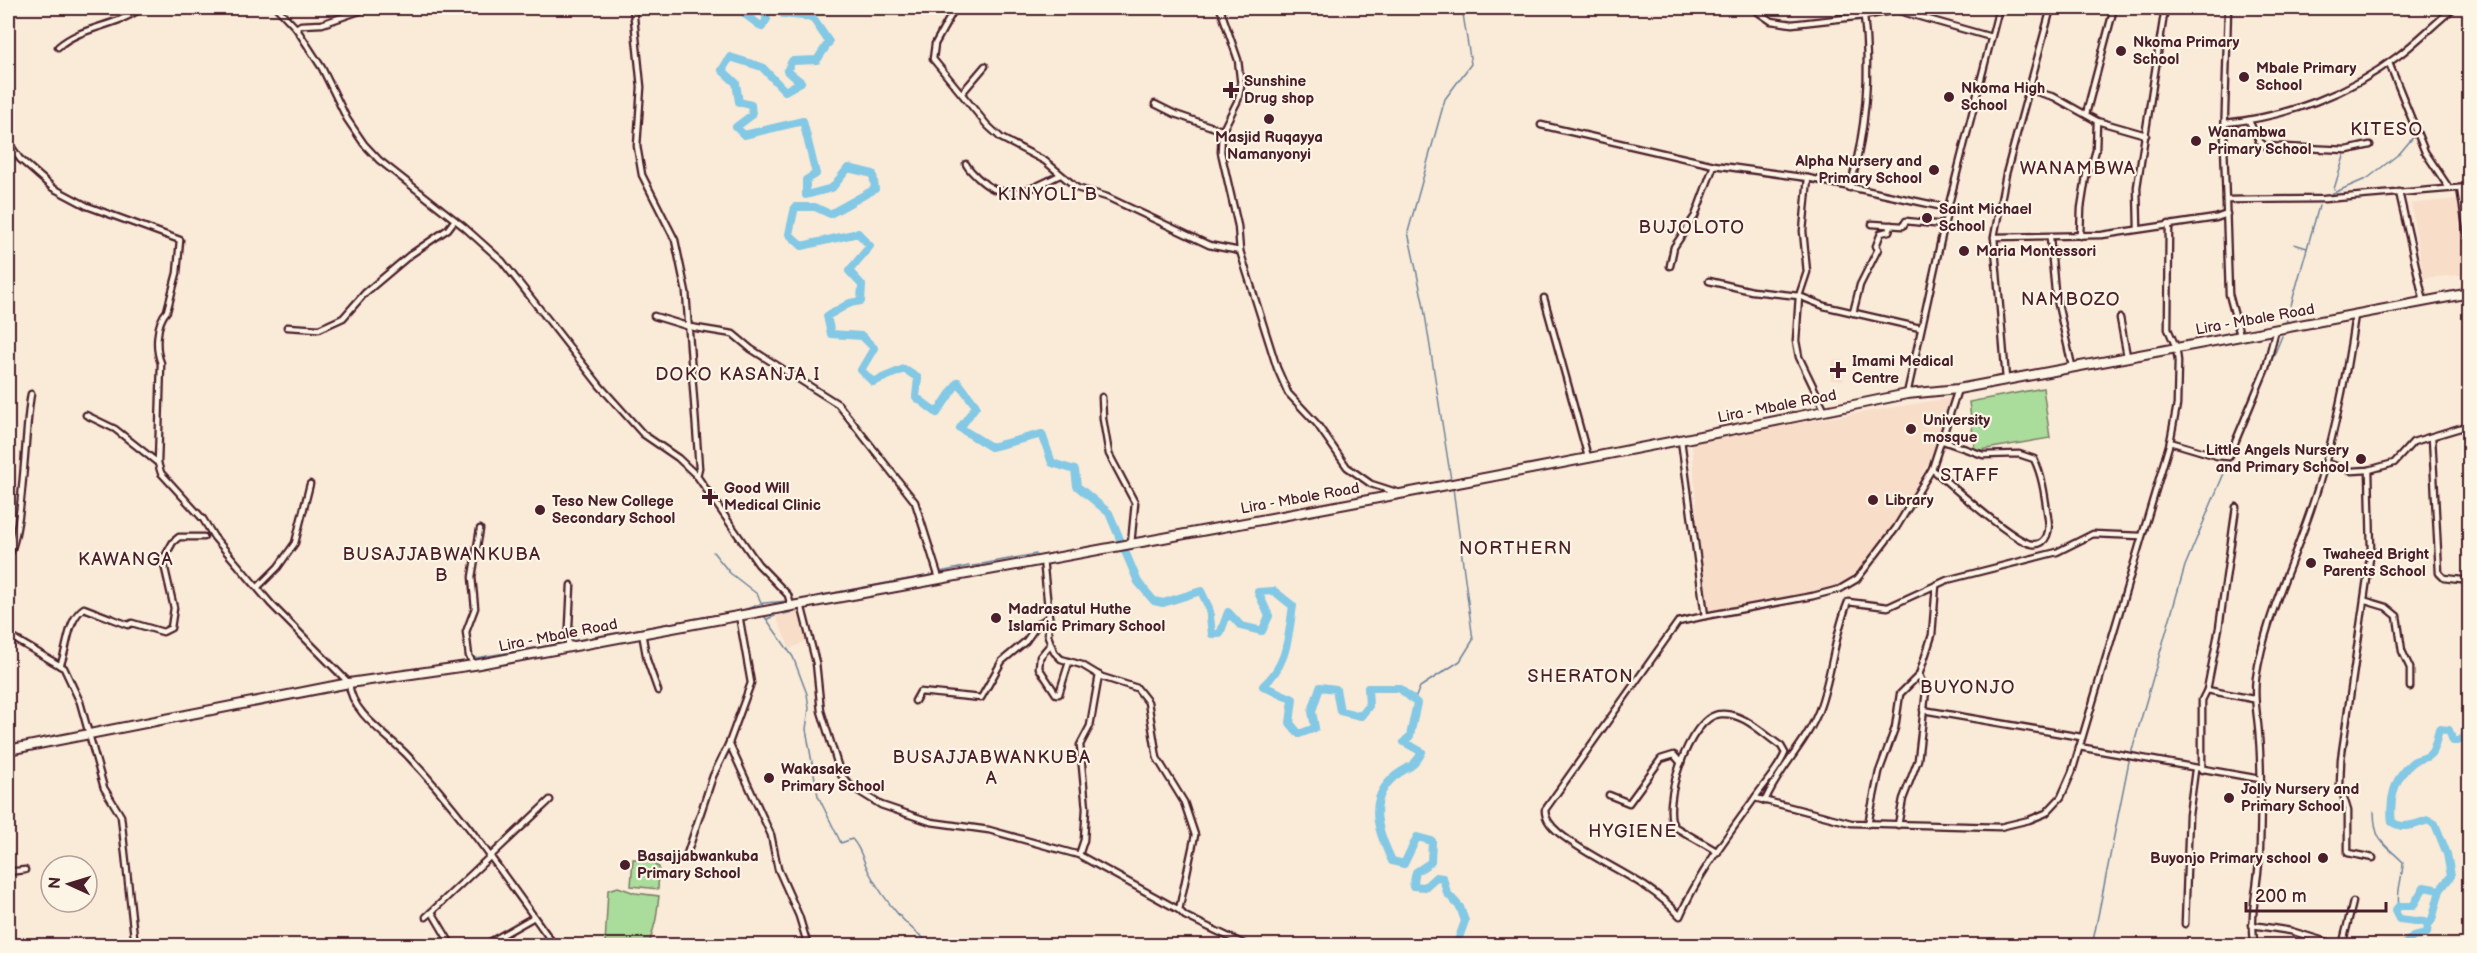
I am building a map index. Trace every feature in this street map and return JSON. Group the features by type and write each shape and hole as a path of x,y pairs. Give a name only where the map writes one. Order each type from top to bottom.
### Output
{"main road":[{"name":"Lira - Mbale Road","path":"8,750 349,683 474,665 1128,545 1228,524 1404,495 1907,394 1958,389 2469,293"}],"street":[{"path":"58,46 70,39 127,17 141,8"},
{"path":"296,28 301,25 322,24 368,8"},
{"path":"633,8 641,87 637,146 642,175 675,240 686,292 699,468 697,476"},
{"path":"955,8 938,36 932,57 951,83 1001,138 1045,161 1077,188 1107,197 1209,244 1240,251"},
{"path":"1220,8 1233,44 1241,80 1240,95 1222,132 1221,152 1238,226 1240,251 1277,368 1288,393 1317,424 1347,466 1371,484 1404,495"},
{"path":"1752,8 1771,21 1792,24 1864,16 1896,8 1991,37"},
{"path":"1907,394 1948,208 1999,8"},
{"path":"2006,379 1994,237 2027,88 2050,8"},
{"path":"2086,114 2114,8"},
{"path":"2138,229 2137,187 2165,8"},
{"path":"2227,8 2225,123 2229,294 2240,335"},
{"path":"2225,123 2249,121 2312,102 2358,82 2389,63 2454,8"},
{"path":"280,9 296,28 322,68 347,119 364,144 378,160 502,261 600,386 643,434 678,458 697,476 758,564 788,596 791,606"},
{"path":"1850,188 1860,152 1868,81 1864,16"},
{"path":"2389,63 2422,146 2449,188"},
{"path":"962,93 985,66"},
{"path":"2027,88 2054,97 2097,121 2146,135"},
{"path":"1155,104 1175,114 1224,131"},
{"path":"2080,236 2081,208 2087,170 2096,150 2097,121"},
{"path":"2249,121 2259,141 2265,146 2347,150 2370,145"},
{"path":"1541,125 1714,165 1809,178 1948,208"},
{"path":"8,149 13,149 20,159 41,175 53,188 87,206 180,240 177,273 166,311 162,316 156,350 161,363 158,463 161,473 307,643 349,683 350,692 373,724 438,789 555,945"},
{"path":"966,164 989,189 997,192 1020,191 1060,175"},
{"path":"1670,266 1673,250 1695,216 1714,165"},
{"path":"1809,178 1803,231 1807,272 1799,296 1797,350 1825,411"},
{"path":"2226,200 2324,199 2469,187"},
{"path":"2460,188 2469,252"},
{"path":"2399,192 2424,302"},
{"path":"1994,237 2080,236 2216,218 2227,214"},
{"path":"2216,218 2228,226"},
{"path":"287,327 319,329 343,318 365,293 410,255 448,229 454,221"},
{"path":"1872,224 1903,226 1906,221 1944,225"},
{"path":"1755,798 1838,820 1868,824 2000,827 2035,818 2049,810 2061,797 2079,747 2170,442 2178,380 2176,347 2168,329 2169,224"},
{"path":"1853,313 1860,285 1878,249 1876,246 1881,233 1889,231 1891,225"},
{"path":"2050,238 2055,291 2072,366"},
{"path":"1709,281 1752,291 1799,296 1853,313 1920,327"},
{"path":"1544,298 1588,457"},
{"path":"2255,945 2252,925 2260,848 2260,779 2259,735 2253,699 2271,615 2326,463 2349,361 2355,315"},
{"path":"654,316 690,327 733,334 751,349 838,404 915,502 939,578"},
{"path":"2120,318 2127,356"},
{"path":"2170,442 2217,456 2229,457 2266,368 2276,329"},
{"path":"1718,852 1672,823 1670,811 1687,744 1702,722 1716,714 1738,716 1785,751 1781,762 1718,852 1698,877 1680,916 1644,885 1562,835 1548,821 1545,810 1678,622 1813,596 1850,585 1864,572 1896,528 1932,469 1943,441 1958,389"},
{"path":"8,556 14,541 26,460 27,417 31,394"},
{"path":"1102,397 1109,454 1135,503 1128,545"},
{"path":"86,415 115,429 158,463"},
{"path":"2326,463 2352,471 2369,470 2394,463 2413,442 2469,425"},
{"path":"2432,437 2439,573 2444,578 2469,581"},
{"path":"1681,440 1705,616"},
{"path":"1932,469 2006,529 2031,544 2039,544 2048,536 2050,526 2041,475 2034,459 2019,454 1983,454 1943,441"},
{"path":"2369,470 2371,551 2350,712 2343,739 2340,785 2348,811 2348,853 2373,858"},
{"path":"258,587 278,567 295,543 310,484"},
{"path":"2202,770 2202,700 2207,690 2219,628 2236,507"},
{"path":"474,665 469,656 466,632 475,608 472,577 480,530"},
{"path":"1765,801 1772,783 1802,743 1818,712 1848,602 1888,607 1902,603 1936,585 2057,552 2093,534 2141,536"},
{"path":"60,666 67,650 72,624 78,612 84,608 128,625 132,623 164,632 171,628 174,608 164,560 173,542 179,537 204,537"},
{"path":"1043,559 1050,645 1058,656 1099,675 1137,688 1146,698 1151,712 1157,758 1188,810 1195,841 1179,910"},
{"path":"568,647 571,585"},
{"path":"1868,824 1879,772 1895,728 1900,694 1920,675 1932,635 1936,585"},
{"path":"2366,601 2386,607 2397,616 2402,651 2410,668 2410,687"},
{"path":"801,604 816,663 821,711 843,779 872,800 931,822 1014,836 1079,855 1179,910 1185,916 1248,945"},
{"path":"682,860 687,854 712,777 729,743 750,689 748,660 739,615"},
{"path":"915,701 920,692 980,698 1002,661 1026,641 1038,624 1049,617"},
{"path":"642,633 647,660 658,691"},
{"path":"8,635 64,668 80,702 104,788 121,816 135,945"},
{"path":"1050,645 1041,657 1039,668 1056,694 1059,694 1069,662"},
{"path":"1079,855 1086,824 1080,745 1090,726 1099,675"},
{"path":"1898,825 1903,799 1918,760 1926,690 1920,675"},
{"path":"2207,690 2253,699"},
{"path":"1923,710 2081,737"},
{"path":"729,743 771,835 778,869 799,916 808,945"},
{"path":"2079,747 2195,770 2260,779"},
{"path":"1609,795 1629,803 1661,759 1674,755 1681,763"},
{"path":"2185,924 2190,815 2195,770"},
{"path":"426,917 550,800"},
{"path":"8,872 25,870"},
{"path":"2252,925 2291,931 2341,945 2353,902"},
{"path":"432,912 452,945"},
{"path":"483,945 534,917"}],"shaded area":[{"path":"2456,199 2469,260 2469,274 2424,278 2411,204"},
{"name":"Imami Medical Centre","path":"1833,360 1844,361 1843,380 1831,380"},
{"path":"1951,398 1945,429 1896,527 1864,571 1850,583 1816,594 1707,614 1702,595 1692,440"},
{"path":"799,608 807,640 790,649 774,612"}],"green space":[{"path":"2043,388 2050,438 1975,451 1969,402"},
{"path":"633,859 656,860 656,866 659,867 658,889 631,886"},
{"path":"618,887 635,893 659,896 649,945 605,945 608,890"}],"waterway":[{"path":"743,8 746,15 762,27 767,19 762,8"},
{"path":"781,8 783,14 812,17 829,42 817,60 792,61 787,71 801,82 785,91 762,67 730,57 722,70 736,83 739,102 751,105 752,115 736,127 744,135 803,121 816,174 806,180 806,195 832,188 848,168 873,174 875,189 830,214 815,207 795,207 789,234 802,246 858,233 870,246 849,271 862,285 861,301 850,303 827,316 831,334 862,336 874,348 861,370 873,382 904,369 918,378 916,397 937,413 958,382 976,406 960,428 991,447 1042,434 1052,463 1075,470 1077,486 1109,513 1138,582 1154,601 1163,603 1201,591 1209,608 1212,634 1220,634 1228,612 1241,626 1262,631 1269,616 1258,592 1274,591 1293,606 1286,649 1278,669 1263,686 1293,699 1290,723 1299,734 1315,728 1312,711 1320,687 1336,689 1340,711 1361,716 1369,706 1368,688 1399,688 1417,703 1410,736 1404,742 1422,752 1413,764 1395,776 1386,786 1377,806 1377,817 1392,861 1404,864 1417,837 1432,841 1431,862 1416,872 1413,886 1425,887 1436,877 1443,878 1447,893 1460,907 1465,921 1456,946"},
{"path":"1451,480 1423,302 1408,232 1445,99 1471,64 1462,8"},
{"path":"2324,197 2368,178 2400,153 2415,135"},
{"path":"2334,189 2345,153"},
{"path":"2286,323 2319,206"},
{"path":"2294,244 2307,248"},
{"path":"2237,444 2282,336"},
{"path":"2131,754 2185,566 2230,459"},
{"path":"1414,701 1420,687 1460,661 1473,640 1453,488"},
{"path":"713,552 730,573 757,594 763,606"},
{"path":"982,564 1036,554"},
{"path":"972,566 980,565"},
{"path":"940,572 969,566"},
{"path":"817,596 936,574"},
{"path":"890,592 907,589"},
{"path":"796,600 807,599"},
{"path":"845,600 850,600"},
{"path":"572,641 743,610 764,603 788,601"},
{"path":"784,614 792,612"},
{"path":"767,619 775,616"},
{"path":"765,617 793,657 807,694 809,708 806,729 818,796 841,843 852,839 889,904 915,932 935,946"},
{"path":"475,658 564,643"},
{"path":"444,665 467,661"},
{"path":"2403,946 2413,936 2427,933 2428,925 2424,922 2399,919 2395,911 2399,906 2413,906 2424,887 2440,890 2451,876 2447,854 2435,824 2428,820 2405,826 2392,822 2391,806 2394,790 2406,769 2432,752 2439,729 2449,730 2453,741 2458,741 2464,738 2467,722 2470,721"},
{"path":"2092,946 2129,761"},
{"path":"2374,812 2378,836 2385,846 2403,862 2398,895 2399,906"},
{"path":"2428,925 2432,920 2440,890"}],"place":[{"name":"Nkoma Primary School","path":"2121,51"},
{"name":"Mbale Primary School","path":"2244,77"},
{"name":"Sunshine Drug shop","path":"1231,90"},
{"name":"Nkoma High School","path":"1949,97"},
{"name":"Masjid Ruqayya Namanyonyi","path":"1269,119"},
{"name":"Wanambwa Primary School","path":"2196,141"},
{"name":"Alpha Nursery and Primary School","path":"1934,170"},
{"name":"Saint Michael School","path":"1927,218"},
{"name":"Maria Montessori","path":"1964,251"},
{"name":"Imami Medical Centre","path":"1838,370"},
{"name":"University mosque","path":"1911,429"},
{"name":"Little Angels Nursery and Primary School","path":"2361,459"},
{"name":"Good Will Medical Clinic","path":"710,497"},
{"name":"Library","path":"1873,500"},
{"name":"Teso New College Secondary School","path":"540,510"},
{"name":"Twaheed Bright Parents School","path":"2311,563"},
{"name":"Madrasatul Huthe Islamic Primary School","path":"996,618"},
{"name":"Wakasake Primary School","path":"769,778"},
{"name":"Jolly Nursery and Primary School","path":"2229,798"},
{"name":"Buyonjo Primary school","path":"2323,858"},
{"name":"Basajjabwankuba Primary School","path":"625,865"}],"district":[{"name":"KITESO","path":"2387,129"},
{"name":"WANAMBWA","path":"2078,168"},
{"name":"KINYOLI B","path":"1048,194"},
{"name":"BUJOLOTO","path":"1692,227"},
{"name":"NAMBOZO","path":"2071,299"},
{"name":"DOKO KASANJA I","path":"738,374"},
{"name":"STAFF","path":"1970,475"},
{"name":"NORTHERN","path":"1516,548"},
{"name":"KAWANGA","path":"126,559"},
{"name":"BUSAJJABWANKUBA B","path":"442,564"},
{"name":"SHERATON","path":"1581,676"},
{"name":"BUYONJO","path":"1968,687"},
{"name":"BUSAJJABWANKUBA A","path":"992,768"},
{"name":"HYGIENE","path":"1633,831"}]}
